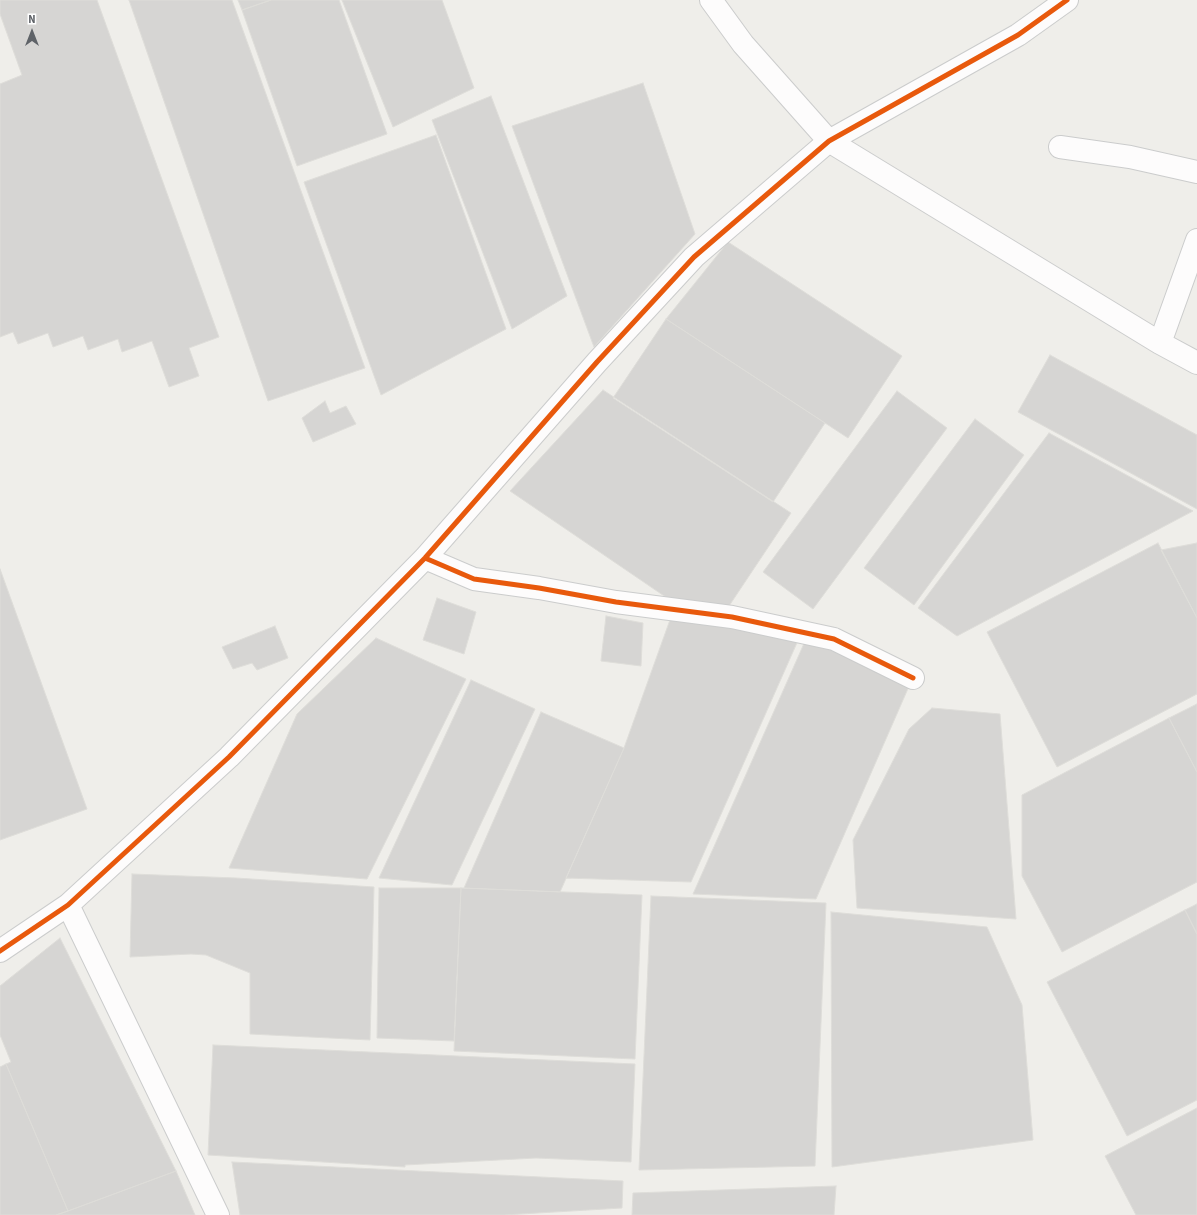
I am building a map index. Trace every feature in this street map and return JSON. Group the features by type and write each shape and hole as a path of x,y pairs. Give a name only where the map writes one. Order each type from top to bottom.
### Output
{"street":[{"path":"711,0 743,44 829,141 1160,343 1197,362"},
{"path":"0,951 68,905 229,757 425,558 597,362 694,257 829,141 1018,35 1067,0"},
{"path":"1060,147 1130,157 1197,172"},
{"path":"1160,343 1197,240"},
{"path":"425,558 474,579 540,588 616,602 732,617 834,639 913,678"},
{"path":"68,905 218,1215"}],"building":[{"path":"0,0 97,0 219,337 189,348 199,376 169,387 152,341 122,352 118,339 88,350 83,336 53,347 48,333 18,344 13,332 0,337 0,84 22,75 0,14"},
{"path":"129,0 232,0 365,368 268,401"},
{"path":"238,0 271,0 242,10"},
{"path":"271,0 339,0 387,134 297,166 242,10"},
{"path":"342,0 442,0 474,88 393,127"},
{"path":"643,83 695,234 594,347 512,126"},
{"path":"491,96 567,296 512,329 432,120"},
{"path":"436,135 506,329 381,395 304,182"},
{"path":"728,242 902,356 848,438 666,319"},
{"path":"666,319 825,423 773,502 613,398"},
{"path":"1050,355 1197,435 1197,509 1018,412"},
{"path":"603,390 791,513 727,609 673,602 510,491"},
{"path":"897,391 947,428 813,609 763,572"},
{"path":"325,401 330,413 346,406 356,424 313,442 302,418"},
{"path":"975,419 1024,455 914,605 864,568"},
{"path":"1049,433 1193,511 957,636 918,608"},
{"path":"1158,543 1197,618 1197,694 1057,767 987,632"},
{"path":"1197,543 1197,618 1161,550"},
{"path":"0,569 87,809 0,840"},
{"path":"437,598 476,612 464,654 423,640"},
{"path":"606,616 643,623 641,666 601,661"},
{"path":"671,617 800,636 691,882 566,878 624,748"},
{"path":"275,626 288,658 257,670 252,663 233,669 222,647"},
{"path":"376,638 466,679 367,879 229,868 297,714"},
{"path":"806,639 910,684 816,899 693,894"},
{"path":"471,680 535,709 452,885 379,878"},
{"path":"1197,704 1197,772 1169,718"},
{"path":"932,708 1000,714 1016,919 857,908 853,840 909,729"},
{"path":"541,712 624,748 560,892 464,888"},
{"path":"1169,718 1197,772 1197,882 1062,952 1022,876 1022,795"},
{"path":"132,874 236,878 374,887 370,1040 250,1034 250,973 206,955 191,954 130,957"},
{"path":"379,888 461,888 454,1041 377,1038"},
{"path":"461,888 642,895 635,1059 454,1051"},
{"path":"651,896 826,903 815,1166 639,1170"},
{"path":"1197,904 1197,934 1185,910"},
{"path":"1185,910 1197,934 1197,1100 1127,1136 1047,982"},
{"path":"831,912 987,927 1022,1005 1033,1140 832,1167"},
{"path":"60,938 176,1171 68,1211 6,1064 11,1062 0,1035 0,986"},
{"path":"213,1045 635,1064 631,1162 536,1158 405,1165 405,1167 208,1155"},
{"path":"6,1064 68,1211 56,1215 0,1215 0,1067"},
{"path":"1197,1108 1197,1215 1136,1215 1105,1156"},
{"path":"232,1162 623,1181 622,1208 504,1215 240,1215"},
{"path":"176,1171 195,1215 56,1215 68,1211"},
{"path":"836,1186 834,1215 632,1215 633,1193"}],"cycle path":[{"path":"0,951 68,905 229,757 425,558 597,362 694,257 829,141 1018,35 1067,0"},
{"path":"425,558 474,579 539,588 616,602 732,617 834,639 913,678"}]}
